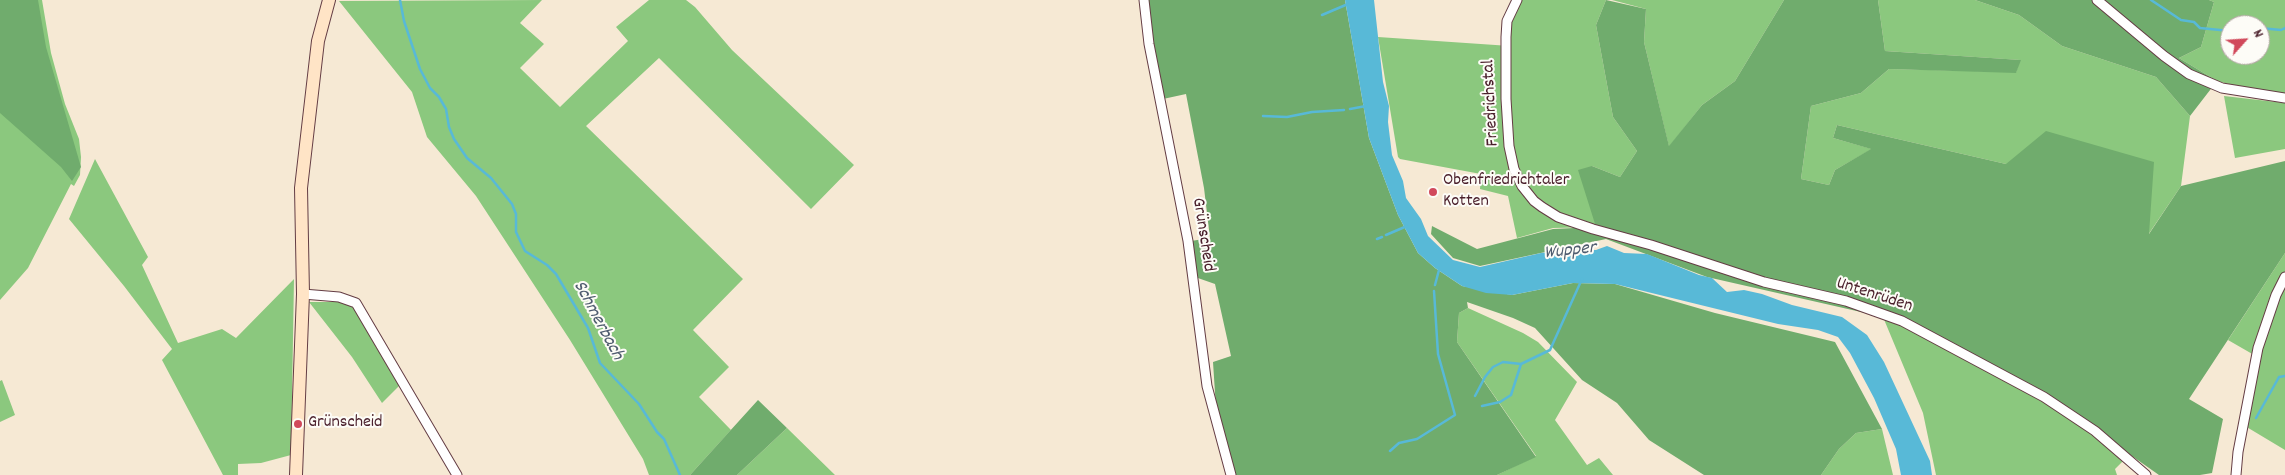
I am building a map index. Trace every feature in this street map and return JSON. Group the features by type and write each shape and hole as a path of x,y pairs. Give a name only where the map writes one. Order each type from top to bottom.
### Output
{"street":[{"path":"296,475 303,294 301,188 318,41 329,0"},
{"name":"Grünscheid","path":"1144,0 1149,44 1188,241 1207,386 1231,475"},
{"name":"Friedrichstal","path":"1516,0 1506,27 1508,140 1512,160 1527,194 1558,217"},
{"path":"2097,0 2164,56 2190,74 2222,88 2285,98"},
{"name":"Untenrüden","path":"1558,217 1764,282 1846,301 1902,321 2044,396 2095,431 2146,475"},
{"path":"2236,475 2238,452 2248,407 2251,377 2268,316 2285,277"},
{"path":"303,294 340,298 356,303 457,475"}],"green space":[{"path":"0,0 42,0 51,53 65,104 79,139 81,157 80,175 74,186 71,184 28,268 0,300"},
{"path":"0,0 38,0 46,47 81,167 72,181 61,167 0,113"},
{"path":"542,0 520,23 544,44 520,68 560,107 628,41 616,27 649,0 686,0 695,7 732,50 854,165 811,209 659,58 586,126 743,279 693,330 729,367 699,397 731,430 690,475 649,475 643,459 570,340 476,196 427,137 412,92 339,1"},
{"path":"1146,0 1345,0 1369,138 1398,215 1418,253 1435,268 1462,286 1512,295 1573,283 1615,284 1715,313 1835,342 1882,429 1856,433 1839,449 1821,475 1704,475 1649,440 1617,403 1582,380 1535,328 1467,302 1468,308 1459,313 1457,342 1536,457 1497,475 1234,475 1216,408 1213,362 1231,356 1215,284 1195,277 1191,241 1210,238 1204,188 1186,94 1163,99"},
{"path":"1522,0 1606,0 1596,25 1613,117 1637,151 1620,177 1592,166 1596,227 1553,228 1517,238 1508,196 1480,189 1481,174 1400,159 1398,157 1378,37 1510,46 1511,20"},
{"path":"1606,0 1646,9 1644,42 1669,146 1702,105 1735,81 1784,0 1878,0 1885,51 2021,60 2016,73 1889,69 1861,93 1811,106 1801,179 1829,185 1835,170 1871,149 1833,138 1837,125 2006,164 2046,131 2154,162 2149,234 2181,186 2285,161 2285,253 2189,399 2223,419 2212,473 2200,475 2159,475 2045,395 1883,317 1707,277 1606,239 1480,266 1453,258 1431,234 1432,226 1477,249 1553,229 1596,227 1578,170 1592,166 1620,177 1637,151 1613,117 1596,25"},
{"path":"1612,0 1784,0 1735,81 1702,105 1669,147 1644,42 1646,9"},
{"path":"1878,0 1975,0 2019,15 2062,46 2156,77 2190,116 2181,186 2148,235 2006,164 1837,125 1833,138 1872,149 1835,170 1829,185 1801,179 1811,106 1861,93 1889,69 2016,72 2020,60 1885,51"},
{"path":"1975,0 2209,0 2214,2 2201,47 2179,58 2217,81 2190,116 2156,77 2062,46 2019,15"},
{"path":"2209,0 2285,0 2285,96 2273,95 2217,81 2179,58 2201,47 2214,2"},
{"path":"2224,96 2285,103 2285,149 2235,158"},
{"path":"95,159 148,257 142,265 178,343 222,329 236,338 294,279 291,455 261,463 238,464 238,475 223,475 162,360 172,349 124,286 69,219"},
{"path":"2285,253 2285,450 2245,426 2261,359 2228,340"},
{"path":"309,302 346,302 358,311 400,385 382,403 352,357"},
{"path":"1468,308 1523,333 1538,342 1577,382 1555,420 1587,465 1599,458 1613,475 1497,475 1536,456 1457,342 1459,313"},
{"path":"1883,317 1902,323 2061,411 2124,460 2115,469 2117,475 1936,475 1923,413"},
{"path":"2,380 15,415 0,422 0,381"},
{"path":"758,400 787,428 737,475 690,475"},
{"path":"787,428 835,475 737,475"},
{"path":"1882,429 1893,475 1821,475 1839,449 1856,433"}],"water":[{"name":"Wupper","path":"1345,0 1374,0 1383,82 1389,106 1388,122 1392,155 1403,181 1406,198 1421,219 1428,236 1453,260 1480,267 1541,253 1572,249 1596,250 1607,246 1624,253 1647,254 1699,275 1712,278 1727,292 1744,290 1762,294 1792,305 1842,317 1867,335 1884,362 1930,461 1932,475 1901,475 1896,449 1874,398 1850,353 1838,337 1818,330 1778,324 1615,284 1573,283 1512,295 1486,293 1462,286 1435,268 1418,253 1398,215 1369,138"}],"waterway":[{"name":"Schmerbach","path":"400,0 404,21 420,69 430,88 439,97 446,109 449,127 454,139 467,158 491,178 512,204 516,214 516,232 525,251 547,265 556,274 588,328 600,363 639,404 657,432 664,439 680,475"},
{"path":"2151,0 2181,20 2194,22 2200,28 2220,30"},
{"path":"1322,15 1348,4"},
{"path":"2270,29 2281,30 2285,28"},
{"path":"1350,109 1366,106"},
{"path":"1263,116 1287,117 1312,112 1344,110"},
{"path":"1386,235 1407,226"},
{"path":"1377,239 1382,237"},
{"path":"1435,285 1439,270"},
{"path":"1482,406 1500,402 1511,395 1521,364 1550,350 1582,279"},
{"path":"1390,451 1399,443 1417,439 1455,415 1438,354 1434,291"},
{"path":"1475,396 1485,377 1493,367 1503,362 1521,364"},
{"path":"2256,418 2279,377 2285,376"}],"place":[{"name":"Obenfriedrichtaler Kotten","path":"1433,192"},
{"name":"Grünscheid","path":"298,424"}]}
